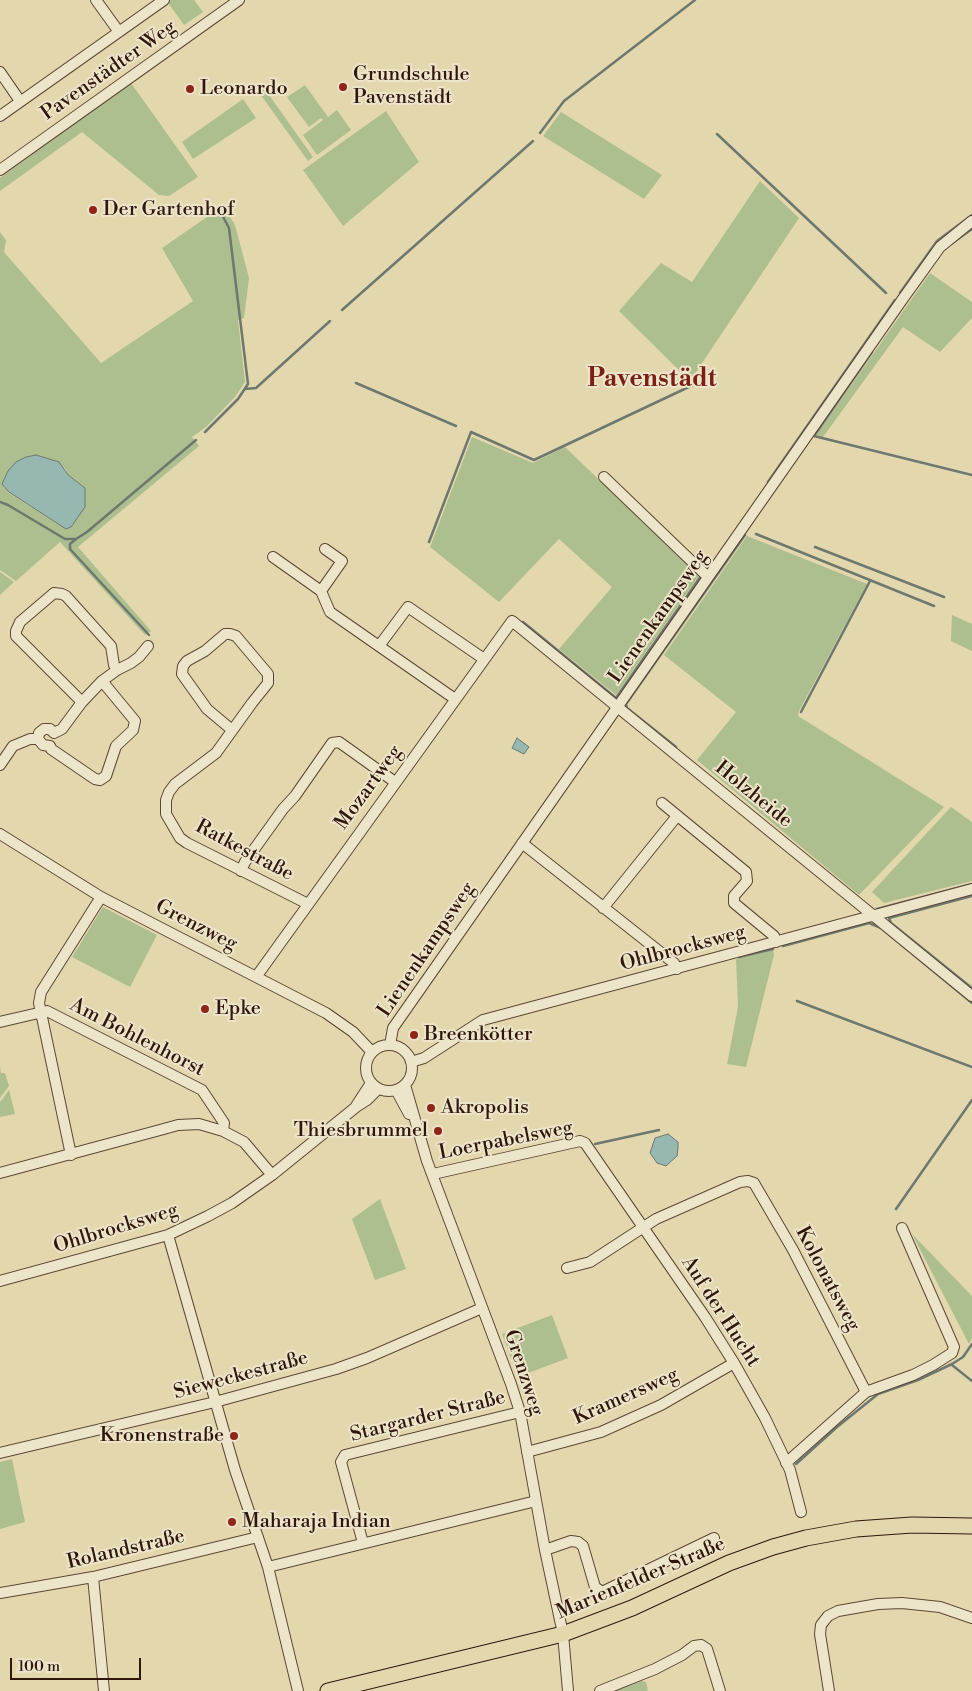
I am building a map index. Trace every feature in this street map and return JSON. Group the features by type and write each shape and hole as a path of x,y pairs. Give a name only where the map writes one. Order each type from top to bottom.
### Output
{"main road":[{"name":"Marienfelder Straße","path":"328,1691 563,1634 632,1608 729,1563 772,1547 806,1538 856,1529 912,1525 972,1526"}],"street":[{"path":"96,0 119,32"},
{"path":"0,116 164,0"},
{"name":"Pavenstädter Weg","path":"0,170 238,0"},
{"path":"0,72 20,101"},
{"name":"Lienenkampsweg","path":"390,1045 393,1028 940,247 972,222"},
{"path":"604,477 708,577"},
{"path":"321,590 342,561 326,549"},
{"path":"273,557 321,590 330,612 455,699"},
{"path":"82,702 16,636 20,622 54,594 62,594 66,596 111,646 114,665 117,670"},
{"path":"379,646 408,607 484,659"},
{"name":"Holzheide","path":"512,621 972,996"},
{"name":"Mozartweg","path":"256,977 512,621"},
{"name":"Ratkestraße","path":"232,730 207,709 182,674 183,666 187,661 205,651 224,634 236,636 268,674 268,683 216,753 175,784 166,800 166,814 180,838 187,843 308,904"},
{"path":"54,733 62,729 82,702 102,681 117,670 132,664 148,646"},
{"path":"0,765 13,746 30,739 38,740 43,745 50,746 95,779 100,780 106,776 116,746 133,730 135,721 102,681"},
{"path":"38,740 39,733 44,729 50,729 56,738 50,746"},
{"path":"242,871 245,862 332,743 339,742 395,782"},
{"path":"662,803 746,872 747,881 734,896 734,903 774,936 776,942"},
{"path":"603,908 677,816"},
{"name":"Grenzweg","path":"0,834 101,897 326,1013 353,1032 372,1052"},
{"path":"522,843 674,963 677,970"},
{"name":"Ohlbrocksweg","path":"411,1062 424,1058 483,1020 677,970 972,889"},
{"name":"Am Bohlenhorst","path":"71,1155 39,1003 41,992 101,897"},
{"name":"Am Bohlenhorst","path":"0,1022 48,1011 202,1090 224,1123 224,1131"},
{"path":"383,1045 390,1045 397,1046 403,1050 411,1062 411,1074 400,1087 385,1091 375,1086 367,1077 366,1064 372,1052 383,1045"},
{"name":"Ohlbrocksweg","path":"0,1281 168,1235 232,1203 272,1175 356,1107 375,1086"},
{"name":"Grenzweg","path":"400,1087 520,1412 545,1550 563,1634 568,1691"},
{"path":"0,1173 178,1126 199,1124 224,1131 244,1142 272,1175"},
{"name":"Loerpabelsweg","path":"433,1174 580,1141 585,1143"},
{"name":"Auf der Hucht","path":"585,1143 705,1317 734,1363 790,1470 800,1512"},
{"name":"Kolonatsweg","path":"643,1227 656,1219 740,1182 748,1181 754,1183 792,1250 866,1392"},
{"path":"567,1268 590,1262 643,1227"},
{"path":"786,1463 866,1392 913,1375 952,1353 954,1347 902,1228"},
{"path":"168,1235 235,1470 268,1567 298,1691"},
{"name":"Sieweckestraße","path":"0,1454 215,1402 344,1366 367,1358 482,1308"},
{"name":"Kramersweg","path":"527,1452 601,1432 661,1405 734,1363"},
{"name":"Stargarder Straße","path":"363,1543 341,1462 346,1455 520,1412"},
{"path":"268,1567 536,1500"},
{"name":"Rolandstraße","path":"0,1593 93,1577 258,1537"},
{"path":"545,1550 571,1541 578,1542 583,1546 595,1587 602,1592 714,1538"},
{"path":"93,1577 104,1691"},
{"path":"828,1691 820,1634 822,1625 828,1616 838,1611 878,1604 902,1603 940,1607 972,1618"},
{"path":"600,1691 655,1669 682,1655 694,1646 701,1645 707,1649 720,1691"}],"green space":[{"path":"166,0 194,0 203,12 184,25"},
{"path":"131,83 198,177 169,196 159,195 82,132 0,191 0,178"},
{"path":"305,85 328,117 337,110 351,130 317,155 303,135 323,120 321,118 309,127 287,97"},
{"path":"264,88 313,157 308,161 258,91"},
{"path":"243,99 256,118 193,159 182,142"},
{"path":"386,111 419,162 343,226 303,170"},
{"path":"561,112 662,175 644,199 543,136"},
{"path":"760,181 799,218 690,381 619,311 661,263 692,282"},
{"path":"223,206 235,225 249,278 244,318 238,320 245,382 235,397 206,427 192,437 199,446 78,547 151,631 145,635 60,542 16,581 0,570 0,232 6,240 4,252 101,363 193,301 162,248","holes":["36,455 65,469 68,475 83,486 66,529 9,493 2,484"]},
{"path":"930,273 972,302 972,318 940,352 903,327 823,437 816,435"},
{"path":"472,437 533,463 565,447 699,576 616,695 559,649 612,587 559,539 499,602 430,547"},
{"path":"747,536 867,584 798,716 944,807 859,895 697,760 736,712 664,655"},
{"path":"0,572 14,582 0,595"},
{"path":"952,615 972,624 972,651 951,641"},
{"path":"951,807 972,822 972,881 884,903 872,892"},
{"path":"103,907 157,935 130,987 72,957"},
{"path":"773,950 774,955 746,1067 727,1064 738,1007 736,959"},
{"path":"0,1066 1,1073 5,1073 9,1086 0,1098"},
{"path":"9,1090 15,1114 0,1117 0,1102"},
{"path":"380,1199 406,1269 375,1280 352,1219"},
{"path":"912,1234 972,1296 972,1338 969,1344"},
{"path":"552,1315 568,1358 518,1377 502,1334"},
{"path":"12,1459 25,1522 0,1529 0,1462"},
{"path":"642,1681 646,1682 648,1691 614,1691"}],"water":[{"path":"36,455 59,462 68,475 85,488 85,507 71,527 66,529 9,492 2,484 8,471 16,462"},
{"path":"517,738 529,747 524,754 512,748"},
{"path":"668,1134 678,1142 678,1148 677,1156 666,1166 657,1163 650,1153 655,1138"}],"waterway":[{"path":"540,133 564,101 695,0"},
{"path":"717,134 886,293"},
{"path":"342,310 533,141"},
{"path":"205,432 238,399 248,384 229,228 220,211"},
{"path":"900,293 937,241 972,215"},
{"path":"951,244 972,229"},
{"path":"768,482 895,300"},
{"path":"245,389 256,388 330,321"},
{"path":"872,352 814,436 972,475"},
{"path":"356,383 456,426"},
{"path":"429,542 471,432 534,460 693,385"},
{"path":"0,502 65,539 76,539 87,532 196,440"},
{"path":"756,534 934,606"},
{"path":"676,747 627,708 626,704 745,535"},
{"path":"76,539 70,544 70,549 149,635"},
{"path":"815,547 944,597"},
{"path":"523,622 616,698 701,576"},
{"path":"801,712 870,581"},
{"path":"877,909 972,884"},
{"path":"972,896 889,918 891,923 972,988"},
{"path":"783,946 869,923 881,928 972,1003"},
{"path":"739,957 773,949"},
{"path":"797,1001 972,1067"},
{"path":"896,1209 972,1100"},
{"path":"595,1144 659,1130"},
{"path":"796,1464 837,1427 878,1394 918,1380 952,1364 963,1357 972,1344"},
{"path":"952,1365 972,1381"}],"place":[{"name":"Grundschule Pavenstädt","path":"343,87"},
{"name":"Leonardo","path":"190,89"},
{"name":"Der Gartenhof","path":"93,210"},
{"name":"Epke","path":"205,1009"},
{"name":"Breenkötter","path":"414,1035"},
{"name":"Akropolis","path":"431,1108"},
{"name":"Thiesbrummel","path":"438,1131"},
{"name":"Kronenstraße","path":"234,1436"},
{"name":"Maharaja Indian","path":"232,1522"}],"district":[{"name":"Pavenstädt","path":"652,380"}]}
